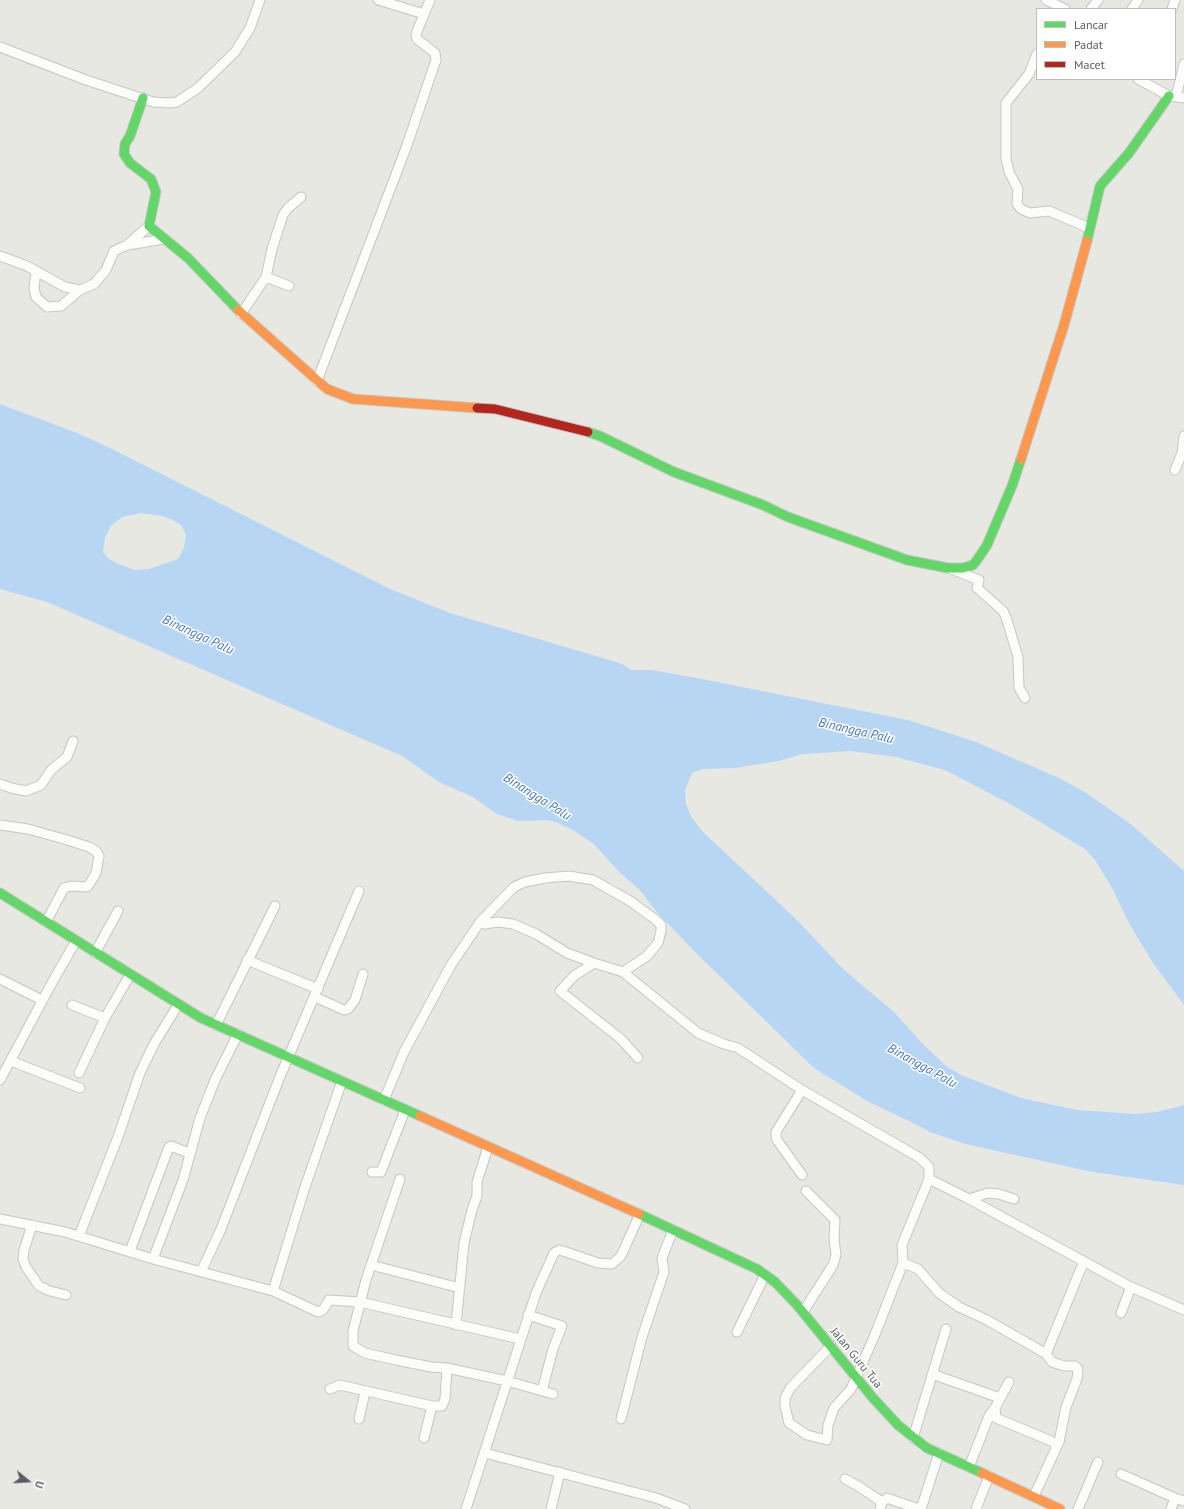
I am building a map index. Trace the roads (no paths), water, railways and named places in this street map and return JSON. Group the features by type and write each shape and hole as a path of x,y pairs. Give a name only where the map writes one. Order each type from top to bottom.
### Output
{"street":[{"path":"0,47 86,80 153,102 177,102 198,88 225,63 240,46 250,28 260,0"},
{"path":"378,0 424,14"},
{"path":"317,382 403,156 436,60 435,53 430,47 423,45 417,39 416,34 430,0"},
{"path":"1092,8 1098,0"},
{"path":"1051,4 1062,8"},
{"path":"1036,56 1029,74 1006,103 1006,158 1009,172 1018,189 1017,204 1021,209 1030,213 1049,211 1089,228"},
{"path":"948,568 962,568 972,565 977,560 986,544 1012,486 1042,397 1080,268 1100,186 1129,153 1158,110 1176,97 1178,76 1184,64"},
{"path":"1140,80 1176,97"},
{"path":"127,245 149,226 156,192 151,179 130,163 124,154 125,144 130,136 143,98"},
{"path":"241,314 266,277 272,249 283,215 288,208 301,197"},
{"path":"149,226 188,258 241,314 317,382 327,389 353,399 495,409 566,426 600,436 674,472 763,505 788,517 907,560 948,568 979,580 978,588 1003,611 1006,617 1018,656 1019,688 1025,698"},
{"path":"36,271 34,288 36,297 47,307 61,306 80,290 94,284 106,270 114,251 127,245 164,239"},
{"path":"0,256 36,271 65,287 80,290"},
{"path":"266,277 289,286"},
{"path":"1175,470 1183,452 1184,436"},
{"path":"0,784 10,788 26,791 41,785 51,770 67,757 73,741"},
{"path":"0,824 28,829 89,847 96,851 99,856 96,873 87,887 72,886 64,888 46,922"},
{"path":"384,1100 404,1052 451,965 480,922 505,894 525,882 545,878 569,876 593,880 630,901 661,925 661,937 658,943 647,956 624,972"},
{"path":"201,1272 221,1229 289,1057 359,891"},
{"name":"Jalan Guru Tua","path":"0,893 178,1005 216,1025 640,1214 757,1269 803,1312 856,1378 898,1425 913,1438 927,1448 1060,1509"},
{"path":"216,1025 275,906"},
{"path":"95,953 118,911"},
{"path":"480,922 485,924 498,922 513,924 536,934 567,952 594,963 624,972 698,1033 738,1048 802,1090 920,1158 929,1167 929,1180 902,1245 903,1263 856,1378 851,1388 834,1408 828,1425 827,1440 807,1435 789,1422 785,1406 785,1398 791,1388 831,1346"},
{"path":"0,1080 42,1000 76,941"},
{"path":"248,960 316,993 344,1010 348,1009 355,1000 363,974"},
{"path":"594,963 574,976 560,990 621,1039 638,1058"},
{"path":"79,1073 105,1018 130,975"},
{"path":"0,979 42,1000"},
{"path":"72,1005 105,1018"},
{"path":"79,1236 118,1137 140,1073 154,1044 178,1005"},
{"path":"153,1259 183,1180 189,1153 214,1080 238,1034"},
{"path":"11,1061 80,1088"},
{"path":"274,1291 305,1187 342,1081"},
{"path":"802,1090 776,1132 777,1140 802,1176"},
{"path":"372,1172 381,1172 405,1110"},
{"path":"130,1251 169,1147 171,1146 189,1153"},
{"path":"456,1325 464,1243 477,1196 478,1182 488,1147"},
{"path":"400,1179 360,1302 353,1331 353,1346 355,1349 396,1360 508,1380 552,1394"},
{"path":"929,1180 969,1199 1131,1287 1184,1310"},
{"path":"803,1312 833,1265 836,1255 834,1239 835,1220 806,1191"},
{"path":"969,1199 988,1193 999,1194 1014,1199"},
{"path":"466,1509 528,1315 548,1264 554,1253 558,1250 598,1263 612,1264 621,1256 640,1214"},
{"path":"0,1219 52,1228 153,1259 274,1291 318,1312 323,1310 329,1300 360,1302 520,1339"},
{"path":"32,1225 24,1250 23,1260 26,1267 39,1286 50,1292 66,1295"},
{"path":"621,1419 642,1337 664,1272 662,1258 673,1230"},
{"path":"1046,1354 1084,1261"},
{"path":"903,1263 918,1269 946,1299 987,1320 1046,1354 1052,1362 1064,1366 1075,1366 1079,1372 1066,1407 1061,1436 1034,1496"},
{"path":"371,1265 460,1288"},
{"path":"737,1332 765,1275"},
{"path":"1121,1313 1131,1287"},
{"path":"528,1315 562,1326 553,1349 542,1391"},
{"path":"913,1438 946,1329"},
{"path":"330,1389 340,1385 398,1402 442,1406 444,1402 447,1368"},
{"path":"932,1374 1000,1398"},
{"path":"969,1466 989,1416 1009,1382"},
{"path":"359,1419 365,1392"},
{"path":"424,1438 432,1406"},
{"path":"995,1408 996,1418 1051,1441 1057,1445"},
{"path":"485,1453 656,1498 685,1509"},
{"path":"844,1479 858,1486 881,1506 889,1498 920,1509 939,1453"},
{"path":"1078,1509 1098,1462"},
{"path":"551,1509 560,1472"},
{"path":"1121,1474 1180,1499 1171,1509"},
{"path":"976,1509 989,1476"}],"water":[{"name":"Binangga Palu","path":"0,404 77,433 106,446 390,589 450,613 613,661 624,665 631,670 651,670 697,678 908,720 976,742 1059,778 1085,792 1132,825 1184,871 1184,1005 1153,963 1130,925 1111,886 1095,860 1085,849 1012,805 945,770 896,757 850,751 803,754 778,761 736,768 703,769 692,773 685,790 686,804 692,818 703,832 797,920 843,969 894,1012 921,1042 947,1067 961,1075 1021,1098 1077,1110 1136,1114 1157,1112 1184,1105 1184,1185 1093,1172 965,1144 930,1132 867,1101 814,1068 694,951 656,911 639,889 619,872 594,844 571,829 548,820 518,821 497,814 473,797 439,782 402,756 47,602 0,589","holes":["141,513 162,516 181,525 186,535 184,548 178,559 149,569 135,570 109,559 103,552 105,537 111,526 122,517"]}]}
